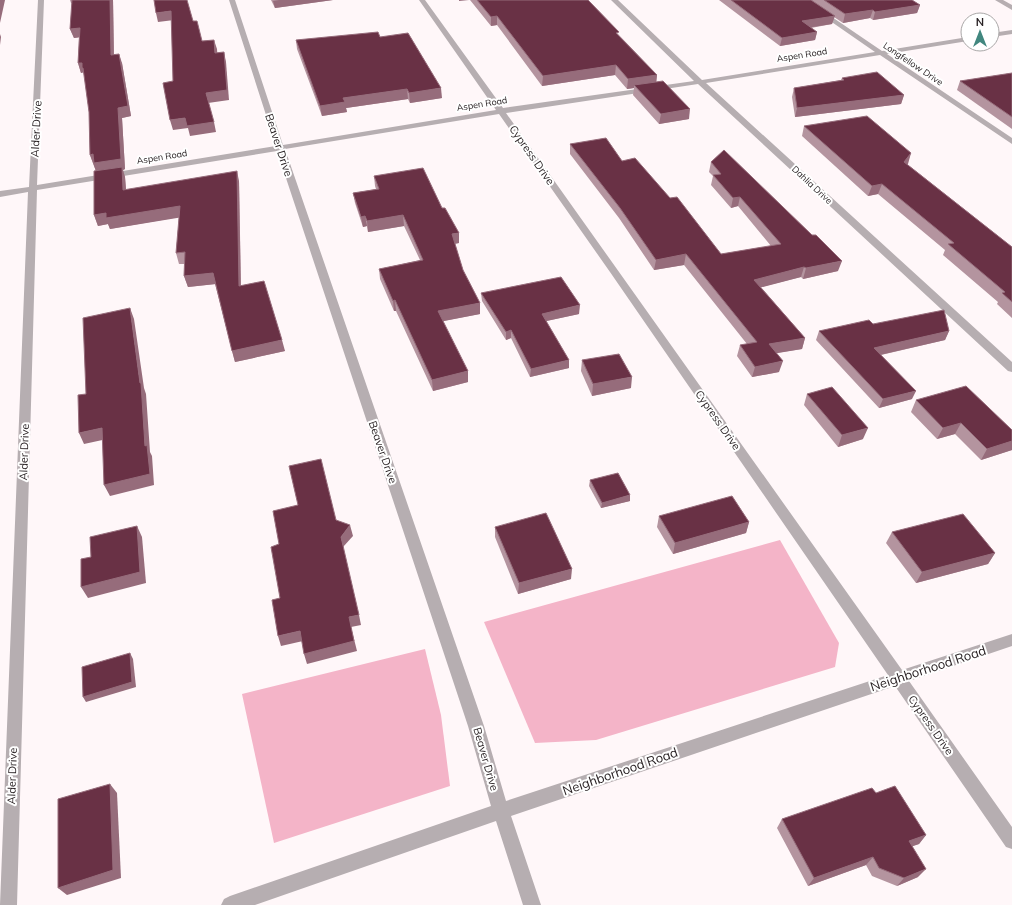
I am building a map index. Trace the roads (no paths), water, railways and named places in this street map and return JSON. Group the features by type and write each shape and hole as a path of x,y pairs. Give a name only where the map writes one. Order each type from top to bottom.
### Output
{"street":[{"name":"Alder Drive","path":"8,905 41,0"},
{"name":"Beaver Drive","path":"232,0 280,147 476,726 501,811 532,905"},
{"name":"Cypress Drive","path":"422,0 614,270 1012,841"},
{"name":"Dahlia Drive","path":"614,0 700,82 1012,368"},
{"name":"Longfellow Drive","path":"803,0 1012,142"},
{"path":"998,0 1012,8"},
{"path":"1000,34 1012,32"},
{"name":"Aspen Road","path":"0,194 501,111 700,82 960,40"},
{"name":"Neighborhood Road","path":"230,905 501,811 1012,640"}]}
